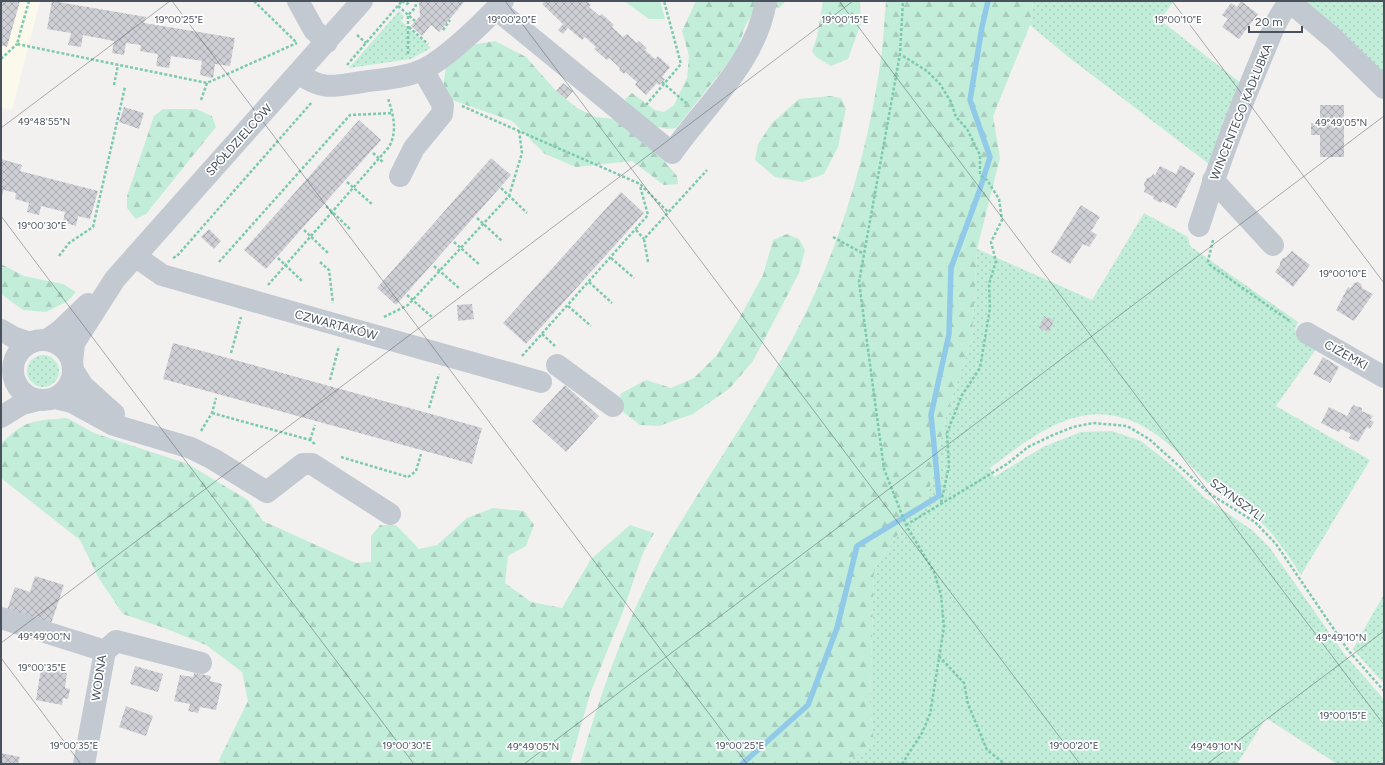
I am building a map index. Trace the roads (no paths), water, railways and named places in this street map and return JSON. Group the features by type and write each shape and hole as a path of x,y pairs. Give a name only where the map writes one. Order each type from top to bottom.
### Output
{"street":[{"path":"298,1 314,30 327,42"},
{"name":"SPÓŁDZIELCÓW","path":"72,366 74,343 115,279 299,74 362,1"},
{"path":"415,63 437,61 499,5 672,153 744,62 763,16 766,1"},
{"path":"1289,2 1334,39 1384,88"},
{"name":"WINCENTEGO KADŁUBKA","path":"1207,230 1213,180 1248,89 1279,17 1289,2"},
{"path":"299,74 312,83 327,87 409,75 415,63"},
{"path":"400,176 414,148 442,114 444,105 415,63"},
{"path":"1213,180 1273,245"},
{"name":"CZWARTAKÓW","path":"135,256 162,275 347,329 407,344 541,382"},
{"name":"SPÓŁDZIELCÓW","path":"39,341 62,330 100,290 115,279"},
{"path":"1,330 15,338 39,341 63,348 83,386 98,402 132,429"},
{"name":"CIŻEMKI","path":"1307,333 1384,377"},
{"path":"1,399 13,374 17,354 39,341"},
{"path":"1,347 23,393 46,399 72,402 114,425 132,429 191,448 213,459 267,492 303,464 312,464 390,514"},
{"path":"557,365 613,406"},
{"path":"1,417 22,404 46,399 68,387 72,379 72,366"},
{"name":"WODNA","path":"1,618 105,651 84,764"},
{"path":"105,651 116,641 201,663"}],"waterway":[{"path":"742,764 808,705 837,628 857,546 939,496 931,415 949,334 951,268 979,192 990,157 970,100 982,27 988,1"}]}
